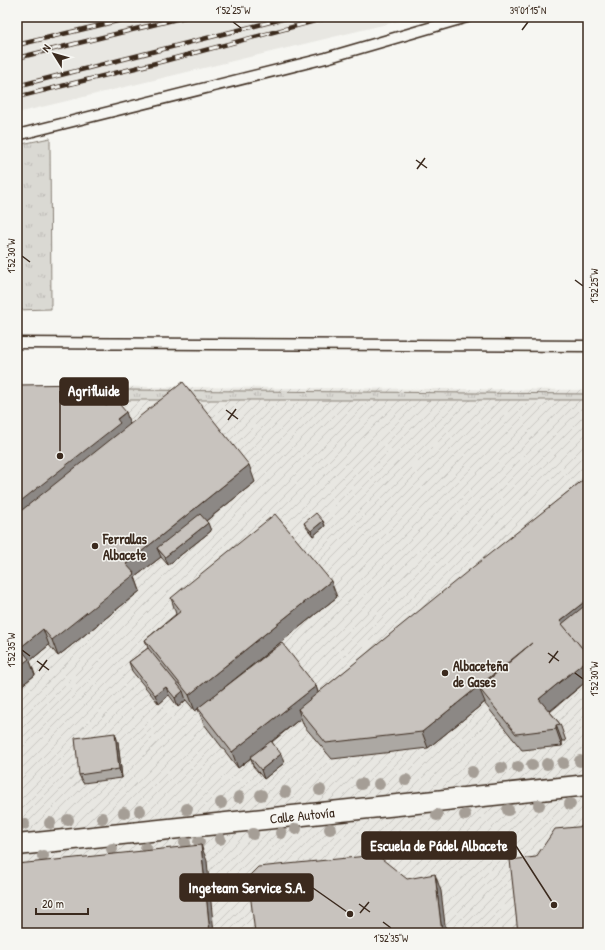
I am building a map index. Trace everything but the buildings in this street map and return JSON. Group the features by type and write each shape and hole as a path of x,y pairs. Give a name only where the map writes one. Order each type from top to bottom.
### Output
{"street":[{"name":"Calle Autovía","path":"17,845 588,784"}],"lane":[{"path":"17,135 326,58 467,17"},
{"path":"17,343 588,346"}],"shaded area":[{"path":"35,17 416,17 17,113 17,21"},
{"path":"17,386 588,390 588,933 17,933"}],"green space":[{"path":"50,138 51,309 17,310 17,145"},
{"path":"17,389 588,394 588,400 17,400"}],"railway":[{"path":"17,45 134,17"},
{"path":"17,58 185,17"},
{"path":"17,86 290,17"},
{"path":"17,97 164,61 330,17"}],"place":[{"name":"Agrifluide","path":"60,456"},
{"name":"Ferrallas Albacete","path":"95,546"},
{"name":"Albaceteña de Gases","path":"445,673"},
{"name":"Escuela de Pádel Albacete","path":"554,905"},
{"name":"Ingeteam Service S.A.","path":"350,914"}]}
